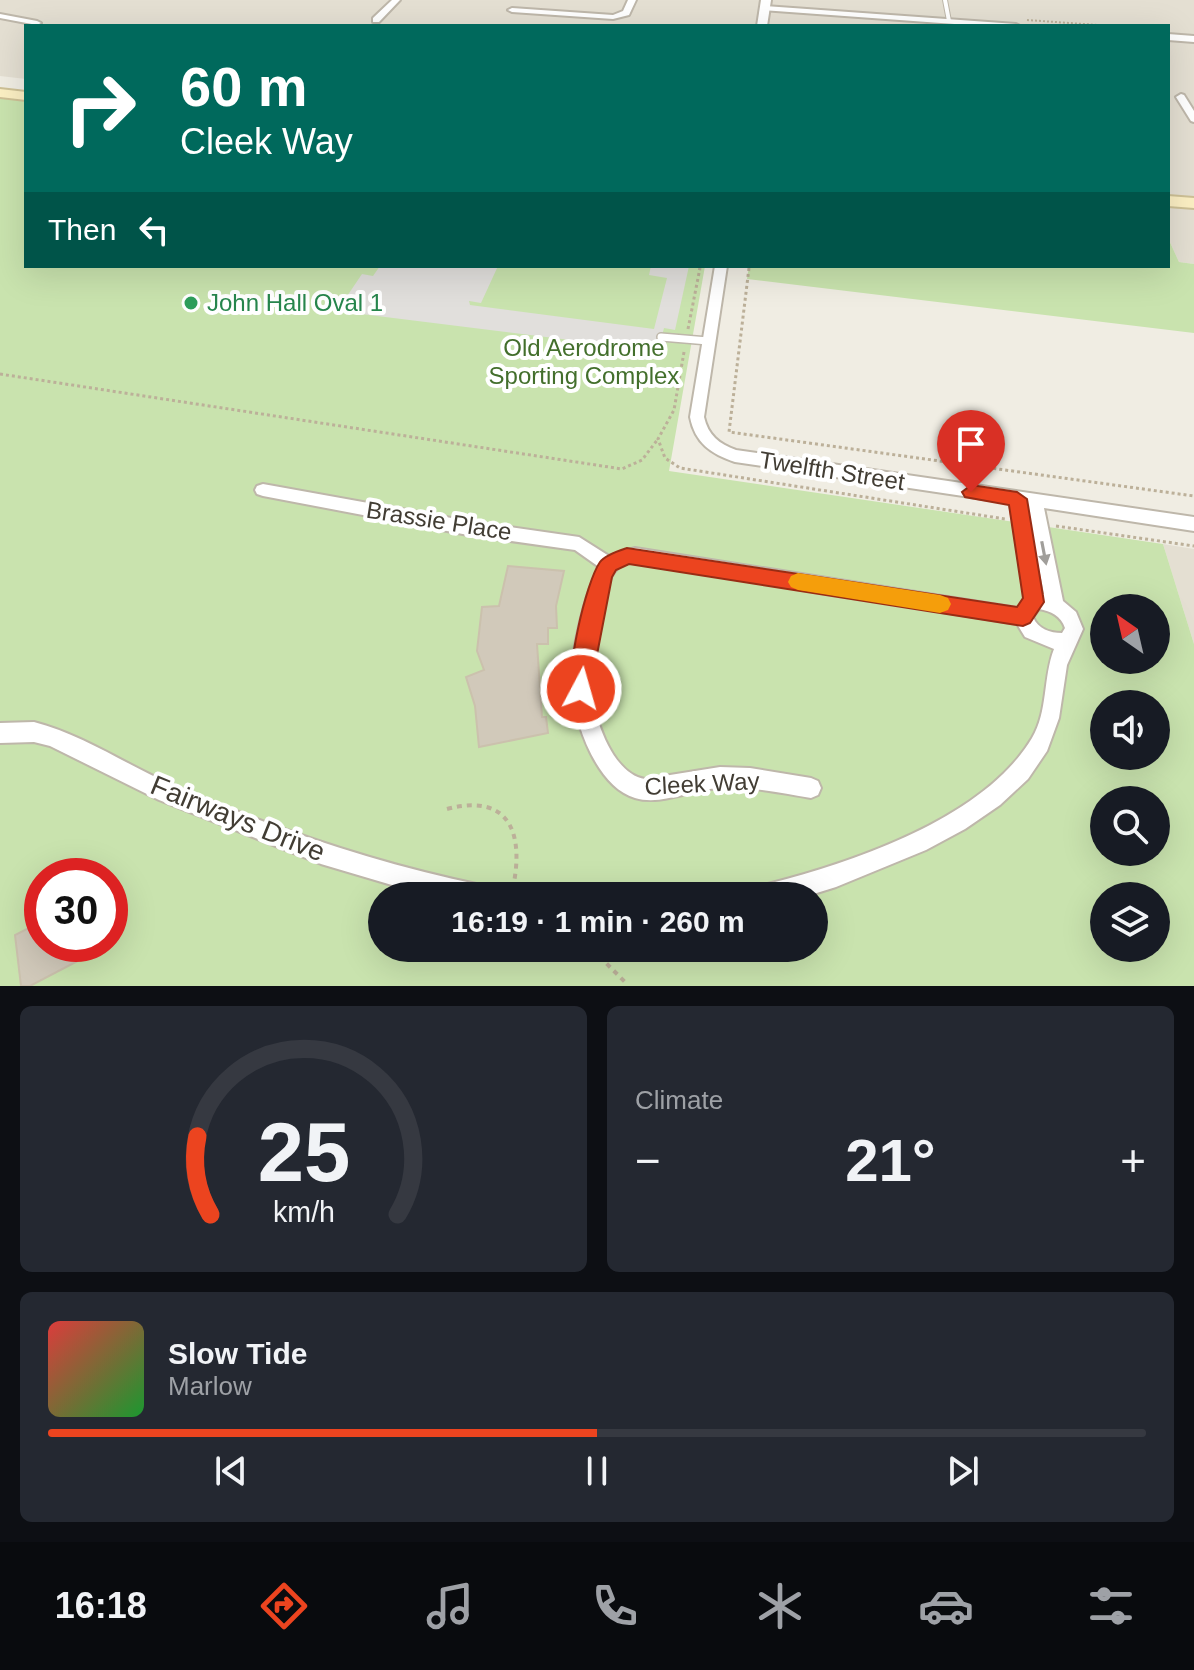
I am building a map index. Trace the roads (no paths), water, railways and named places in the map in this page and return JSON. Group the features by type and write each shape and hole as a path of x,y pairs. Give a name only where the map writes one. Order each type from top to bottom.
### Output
{"main road":[{"path":"0,93 24,96"},
{"path":"1170,201 1194,203"}],"street":[{"path":"376,20 396,0"},
{"path":"512,10 613,17 626,13 632,0"},
{"path":"762,24 765,4 989,24"},
{"path":"0,16 37,23"},
{"path":"1170,37 1194,39"},
{"path":"1181,97 1194,119"},
{"path":"708,341 721,268"},
{"name":"Twelfth Street","path":"708,341 697,417 702,436 711,445 735,456 1194,524"},
{"name":"Brassie Place","path":"263,490 468,528 579,544 609,565"},
{"path":"1026,500 1020,520 1028,610 1037,635 1055,665"},
{"path":"818,882 902,849 979,808 1003,791 1032,760 1048,727 1054,697 1055,665 1072,635 1072,622 1055,605 1038,523 1026,500"},
{"path":"609,565 620,558 635,555 1028,610 1055,605"},
{"name":"Cleek Way","path":"609,565 602,577 585,650 581,689 604,758 617,777 640,790 722,778 769,780 811,788"},
{"path":"1037,635 1053,642 1068,640"},
{"name":"Fairways Drive","path":"0,733 34,732 50,736 164,792 338,858 416,882"}],"lane":[{"path":"945,0 949,21"},
{"path":"661,337 708,341"}],"place":[{"name":"John Hall Oval 1","path":"191,303"}],"park label":[{"name":"Old Aerodrome Sporting Complex","path":"584,362"}]}
